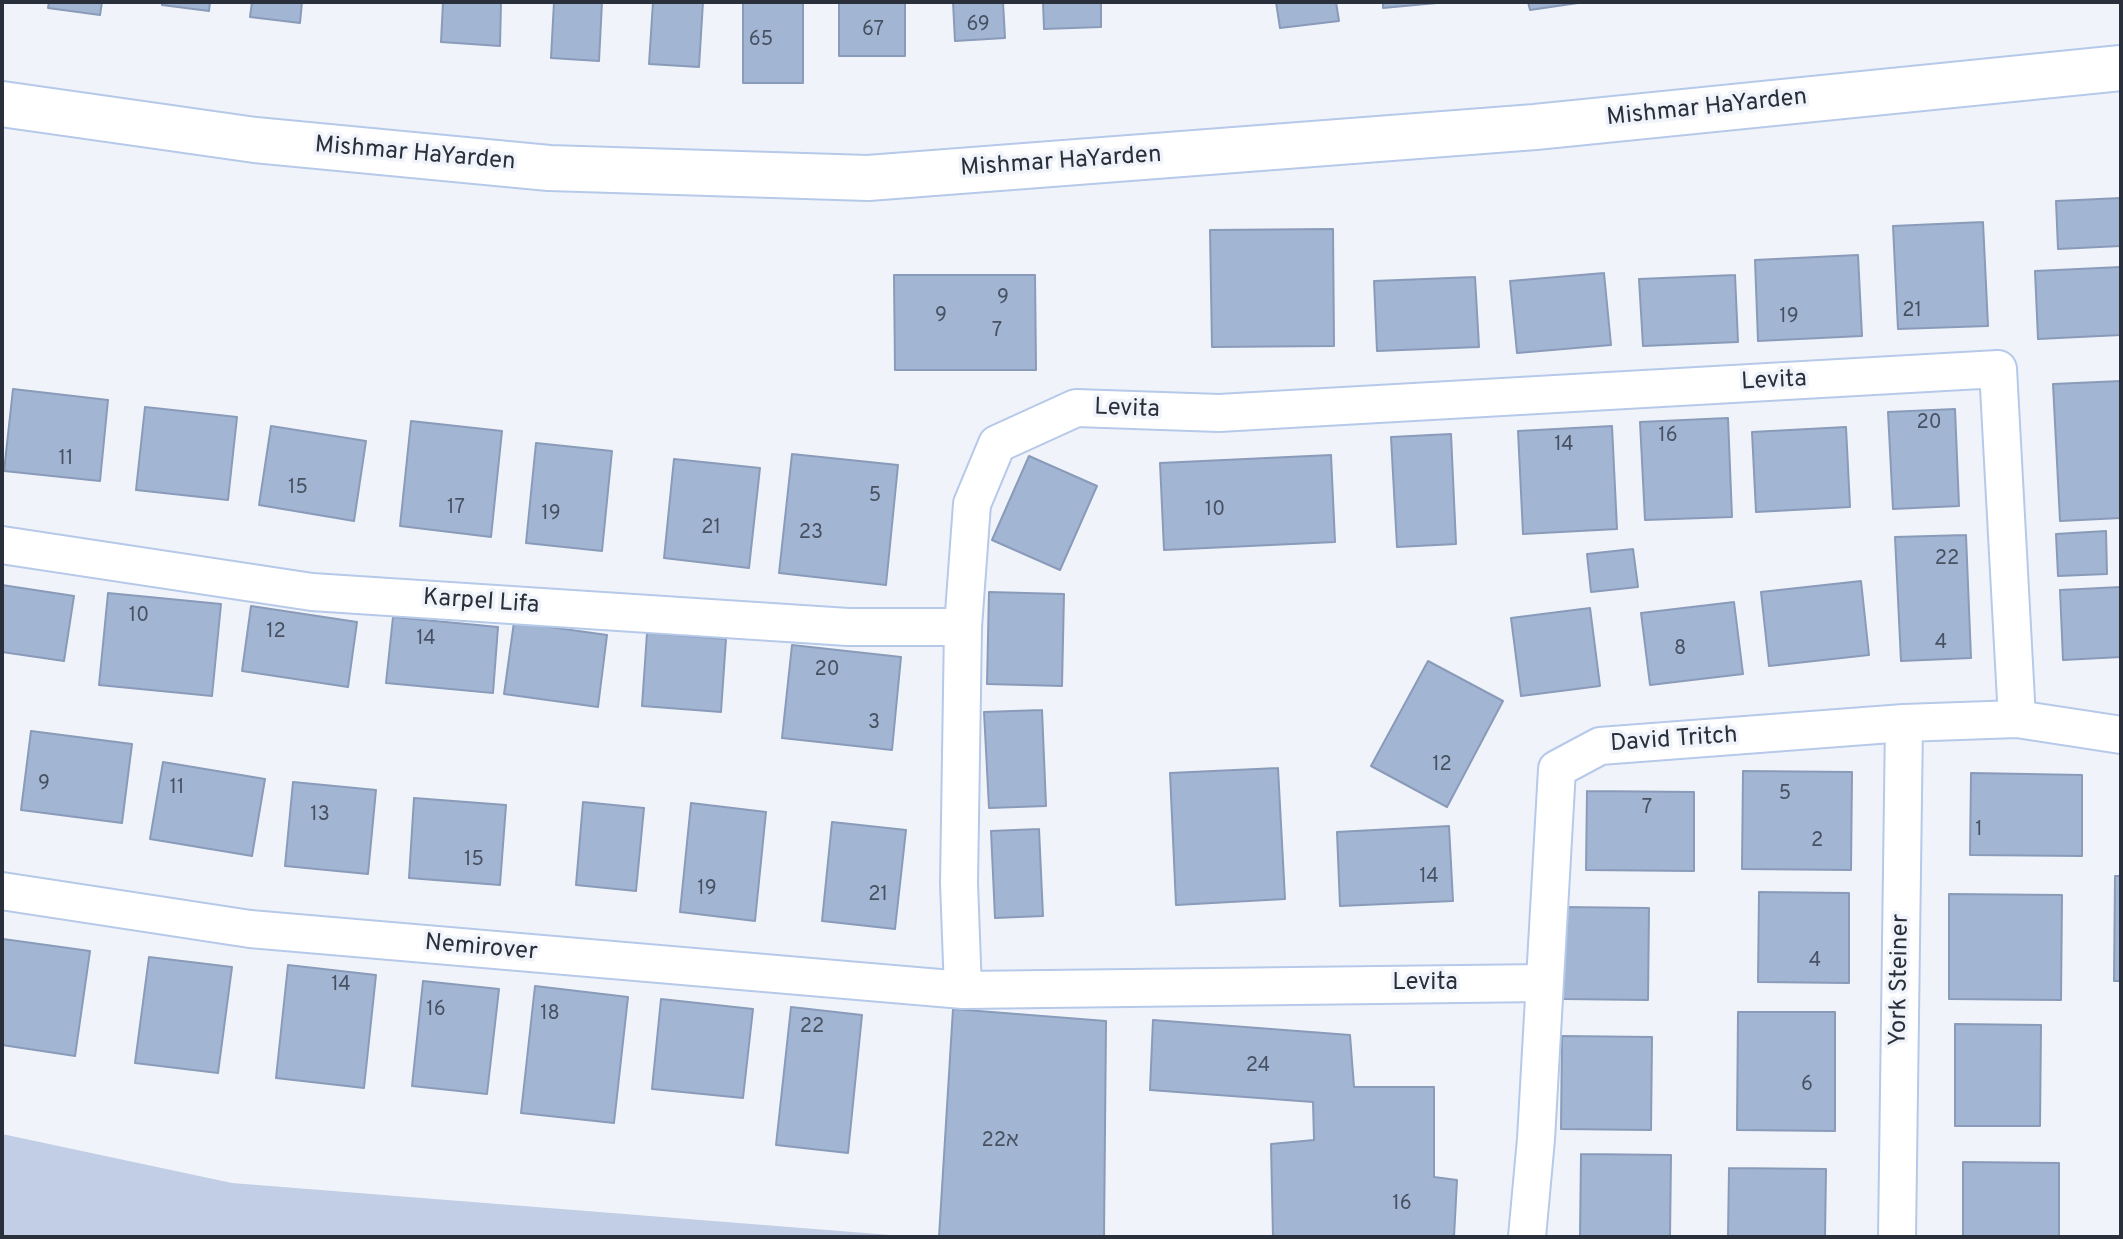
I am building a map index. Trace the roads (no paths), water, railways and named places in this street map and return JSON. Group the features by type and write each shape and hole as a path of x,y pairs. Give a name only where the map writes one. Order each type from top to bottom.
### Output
{"street":[{"name":"Mishmar HaYarden","path":"2,104 255,140 549,168 868,178 1535,127 2121,68"},
{"name":"Levita","path":"1544,983 963,990 959,883 963,627 972,504 997,444 1076,408 1219,413 1998,369 2017,719"},
{"name":"Karpel Lifa","path":"2,545 312,592 848,627 963,627"},
{"name":"David Tritch","path":"1527,1237 1536,1139 1557,769 1600,746 1904,723 2017,719 2121,735"},
{"name":"York Steiner","path":"1897,1237 1904,723"},
{"name":"Nemirover","path":"2,891 250,929 963,990"}]}
